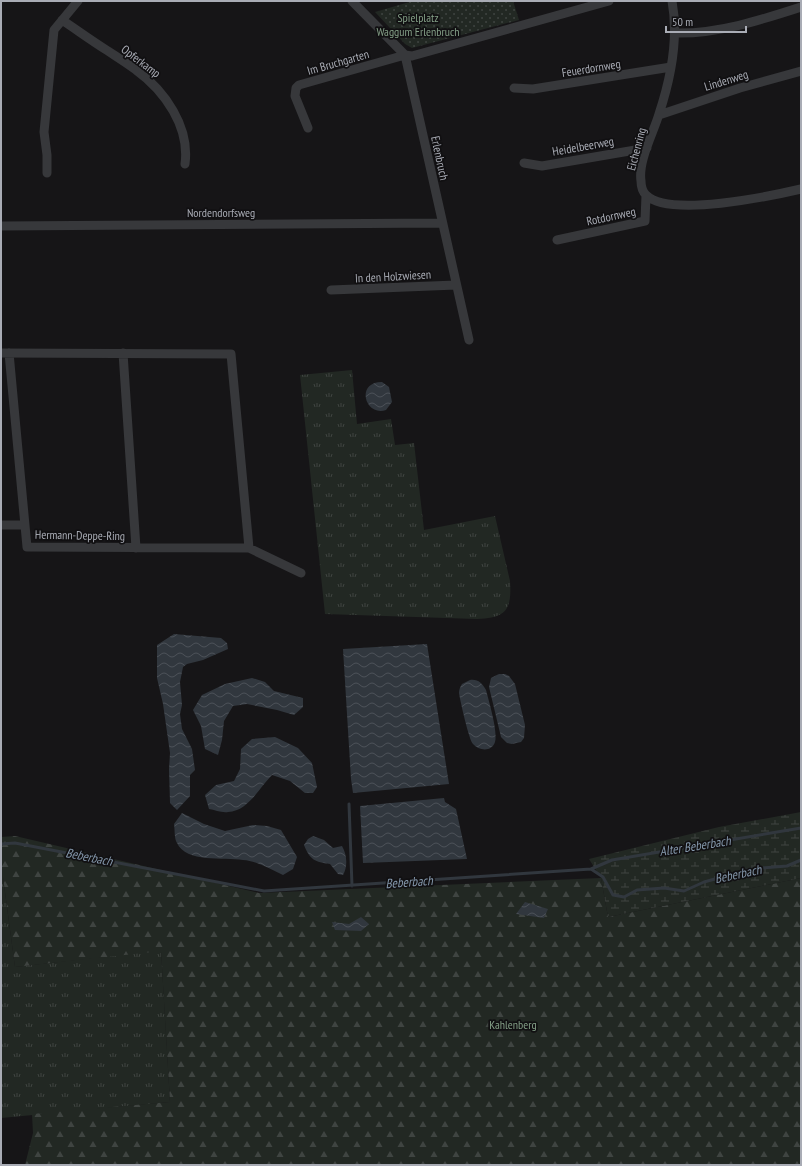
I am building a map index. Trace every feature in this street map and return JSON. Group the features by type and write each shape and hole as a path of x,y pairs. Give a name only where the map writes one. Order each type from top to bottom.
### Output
{"street":[{"path":"47,173 47,155 44,132 54,30 78,1"},
{"path":"352,1 405,55 412,56 609,1"},
{"name":"Eichenring","path":"646,195 640,180 640,171 659,115 671,67 675,32 672,1"},
{"path":"675,32 688,33 726,28 801,7"},
{"name":"Opferkamp","path":"62,20 136,69 158,89 173,111 181,129 186,152 185,164"},
{"name":"Im Bruchgarten","path":"308,128 296,96 296,88 299,85 405,55"},
{"name":"Erlenbruch","path":"405,55 469,340"},
{"name":"Feuerdornweg","path":"514,88 533,89 671,67"},
{"name":"Lindenweg","path":"659,115 740,88 801,71"},
{"name":"Heidelbeerweg","path":"524,163 542,166 647,148"},
{"path":"646,195 660,202 693,206 759,198 801,189"},
{"name":"Rotdornweg","path":"557,240 645,221 646,195"},
{"name":"Nordendorfsweg","path":"1,226 442,223"},
{"name":"In den Holzwiesen","path":"331,290 456,285"},
{"name":"Hermann-Deppe-Ring","path":"249,548 231,354 5,353 27,547 249,548 301,573"},
{"name":"Hermann-Deppe-Ring","path":"123,353 136,548"},
{"path":"1,524 25,525"}],"green space":[{"name":"Spielplatz Waggum Erlenbruch","path":"413,1 513,1 519,20 412,48 405,44 375,12"},
{"path":"352,370 357,424 391,419 395,445 414,443 424,530 495,516 510,581 510,599 508,606 501,614 495,617 477,619 325,614 300,375"},
{"path":"801,812 801,878 608,917 601,878 589,859 719,827"},
{"name":"Kahlenberg","path":"15,836 259,893 601,878 608,917 801,878 801,1165 25,1165 33,1133 32,1114 170,1102 161,951 15,967 3,877 1,877 1,837"},
{"path":"1,877 3,877 15,967 161,950 170,1102 1,1118"}],"water":[{"path":"382,382 389,387 392,402 386,410 379,411 373,409 368,404 366,393 368,387 374,383"},
{"path":"174,634 221,638 227,643 228,649 203,660 187,664 183,667 180,682 182,705 180,714 182,729 192,749 195,770 190,775 190,796 177,810 170,803 170,753 163,704 157,678 157,645"},
{"path":"427,644 449,784 353,793 343,649"},
{"path":"499,674 509,676 515,684 525,725 524,738 521,742 512,744 507,743 501,737 489,687 491,678"},
{"path":"252,678 265,682 274,691 303,698 303,707 294,715 247,704 233,706 224,721 222,740 218,755 205,749 201,726 193,710 202,695 225,684"},
{"path":"470,680 480,682 486,690 496,737 491,748 488,749 479,748 473,744 467,728 459,692 462,684"},
{"path":"275,737 298,748 312,763 317,787 313,793 305,793 290,781 272,775 253,798 241,808 235,811 226,812 209,809 205,795 216,785 234,781 240,769 241,749 252,739"},
{"path":"444,798 445,802 456,809 467,859 363,863 360,806"},
{"path":"182,813 204,824 225,831 253,825 267,826 281,830 297,857 293,869 283,875 253,862 235,859 206,858 188,854 177,843 175,836 174,824"},
{"path":"313,836 324,840 333,848 342,846 346,860 346,868 343,875 338,874 330,864 317,861 308,854 304,845 308,839"},
{"path":"525,902 548,909 544,918 516,914"},
{"path":"361,917 369,924 361,931 335,930 332,922 349,924"}],"waterway":[{"path":"349,804 352,886"},
{"name":"Alter Beberbach","path":"591,869 612,860 801,828"},
{"name":"Beberbach","path":"1,844 15,843 264,891 591,869 603,877 613,895 624,897 637,890 664,888 684,891 704,882 751,869 787,866 801,860"}]}
